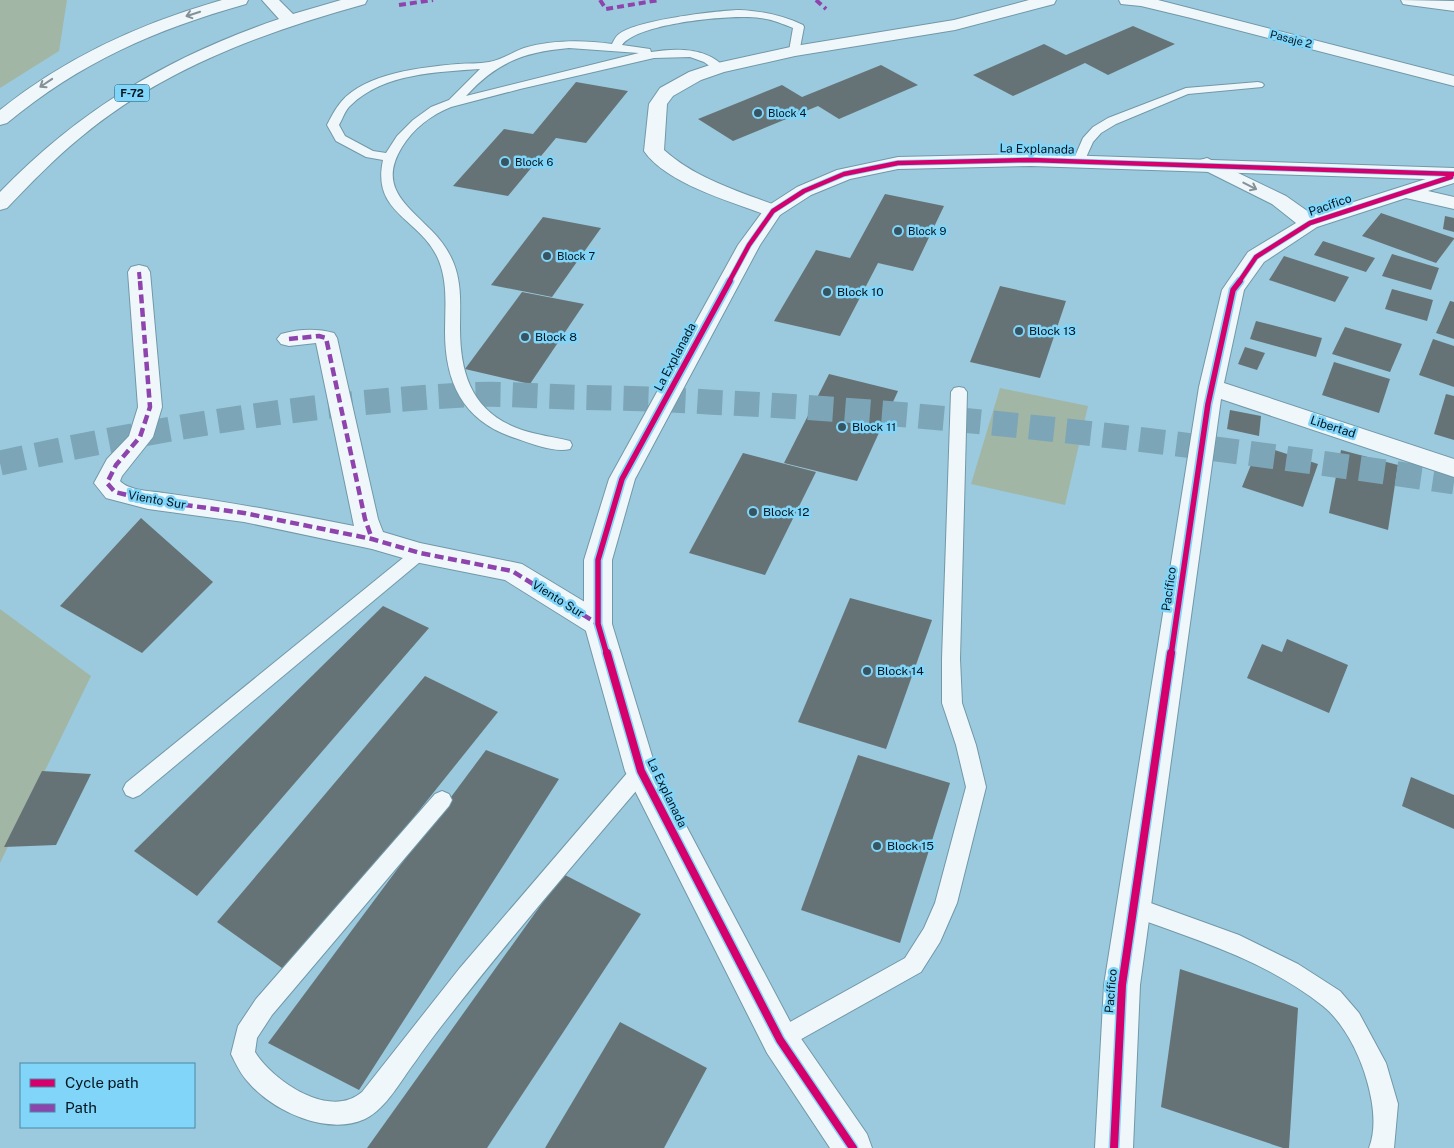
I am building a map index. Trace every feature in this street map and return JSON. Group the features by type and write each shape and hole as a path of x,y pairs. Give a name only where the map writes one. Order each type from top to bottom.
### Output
{"main road":[{"path":"0,119 46,83 117,43 148,29 240,0"},
{"path":"270,0 289,20"},
{"name":"F-72","path":"0,204 37,165 64,141 126,97 198,58 289,20 359,0"},
{"path":"774,211 702,183 660,158 654,151 658,104 666,92 695,76 719,68 795,51 956,25 1048,0"},
{"name":"Pasaje 2","path":"1127,0 1141,1 1195,14 1454,81"},
{"path":"1409,0 1454,6"},
{"name":"La Explanada","path":"854,1148 780,1040 641,771 598,624 598,560 622,479 749,245 774,211 804,191 844,174 898,163 957,160 1079,161 1207,164 1454,175"},
{"name":"Pacífico","path":"1207,164 1279,200 1310,223"},
{"name":"Pacífico","path":"1114,1148 1122,985 1211,387 1233,290 1256,257 1310,223 1454,175"},
{"path":"1404,192 1454,203"},
{"name":"Viento Sur","path":"139,272 150,407 147,422 139,439 111,470 107,483 115,492 148,500 244,513 512,571 598,624"},
{"path":"289,339 319,336 326,338 365,519 372,540"},
{"name":"Libertad","path":"1211,387 1454,468"}],"lane":[{"path":"615,47 622,37 631,32 730,13 766,14 788,20 798,27 795,51"},
{"path":"453,103 472,82 495,65 519,53 538,48 587,45 661,53 688,53 710,60 719,68"},
{"path":"564,445 516,433 489,420 474,408 461,388 452,346 452,280 437,242 406,216 390,195 386,172 391,157 404,134 430,113 453,103 525,83 661,53"},
{"path":"391,157 370,154 340,138 333,125 346,103 365,90 392,78 434,69 495,65"},
{"path":"1079,161 1087,140 1097,130 1112,121 1186,91 1258,85"},
{"path":"780,1040 913,965 932,936 946,903 976,787 966,745 952,703 950,659 959,392"},
{"path":"133,789 420,552"},
{"path":"442,800 264,1007 246,1034 243,1054 258,1076 289,1100 329,1113 359,1110 379,1090 410,1047 524,908 641,771"},
{"path":"1134,907 1231,942 1290,971 1332,999 1351,1022 1374,1063 1386,1104 1383,1144 1381,1148"}],"green space":[{"path":"0,0 67,0 59,51 0,88"},
{"path":"1000,388 1088,406 1065,505 971,484"},
{"path":"0,609 91,676 0,863"}],"building":[{"path":"1133,26 1175,44 1108,75 1085,63 1013,96 973,75 1044,44 1066,55"},
{"path":"881,65 918,85 839,119 818,106 733,141 698,119 782,85 802,97"},
{"path":"576,82 628,91 586,143 556,138 508,196 453,186 504,129 533,134"},
{"path":"885,194 944,206 913,271 878,263 840,336 774,321 816,250 850,258"},
{"path":"1381,213 1454,239 1436,263 1362,236"},
{"path":"1445,216 1454,218 1454,232 1443,229"},
{"name":"Block 7","path":"543,217 601,228 552,297 491,285"},
{"path":"1323,241 1375,258 1366,272 1314,255"},
{"path":"1392,254 1439,268 1431,290 1382,276"},
{"path":"1284,256 1349,277 1335,302 1269,280"},
{"name":"Block 13","path":"1000,286 1066,301 1040,378 970,362"},
{"path":"1392,289 1433,300 1427,321 1385,309"},
{"name":"Block 8","path":"522,292 584,304 530,384 465,369"},
{"path":"1450,301 1454,302 1454,339 1436,333"},
{"path":"1256,321 1322,338 1316,357 1250,339"},
{"path":"1345,327 1402,344 1390,372 1332,354"},
{"path":"1433,339 1454,346 1454,387 1419,375"},
{"path":"1245,347 1265,353 1257,370 1238,364"},
{"path":"1334,362 1390,379 1379,413 1322,395"},
{"name":"Block 11","path":"829,374 898,391 857,481 784,463"},
{"path":"1446,394 1454,396 1454,440 1434,434"},
{"path":"1230,410 1261,416 1259,436 1227,429"},
{"path":"1259,445 1318,464 1303,507 1242,487"},
{"path":"1341,450 1398,465 1388,530 1329,513"},
{"name":"Block 12","path":"743,453 816,472 765,575 689,553"},
{"path":"141,518 213,582 142,653 60,606"},
{"name":"Block 14","path":"850,598 932,620 886,749 798,722"},
{"path":"383,606 429,628 197,896 134,851"},
{"path":"1287,639 1348,665 1329,713 1247,678 1262,644 1282,652"},
{"path":"425,676 498,712 289,973 217,922"},
{"path":"486,750 559,779 359,1090 268,1043"},
{"name":"Block 15","path":"858,755 950,783 900,943 801,910"},
{"path":"42,771 91,774 56,845 4,847"},
{"path":"1411,777 1454,795 1454,829 1402,806"},
{"path":"563,874 641,914 487,1148 367,1148"},
{"path":"1180,969 1298,1008 1289,1148 1283,1148 1161,1107"},
{"path":"620,1022 707,1068 664,1148 545,1148"}],"tunnel":[{"path":"0,463 115,439 289,411 406,399 504,394 673,400 895,414 1175,444 1454,482"}],"marked path":[{"path":"399,5 433,0"},
{"path":"600,0 606,9 659,0"},
{"path":"816,0 826,9"},
{"path":"139,272 150,407 146,424 138,441 116,465 107,483 115,492 148,500 244,513 372,539 420,553 512,571 598,624"},
{"path":"289,339 319,336 326,338 365,519 372,539"}],"cycle path":[{"path":"853,1148 780,1040 641,771 598,624 598,560 622,479 749,245 773,211 804,191 844,174 898,163 1031,160 1454,174"},
{"path":"1114,1148 1122,985 1208,404 1233,290 1256,257 1310,223 1451,177"}],"place":[{"name":"Block 4","path":"758,113"},
{"name":"Block 6","path":"505,162"},
{"name":"Block 9","path":"898,231"},
{"name":"Block 7","path":"547,256"},
{"name":"Block 10","path":"827,292"},
{"name":"Block 13","path":"1019,331"},
{"name":"Block 8","path":"525,337"},
{"name":"Block 11","path":"842,427"},
{"name":"Block 12","path":"753,512"},
{"name":"Block 14","path":"867,671"},
{"name":"Block 15","path":"877,846"}]}
